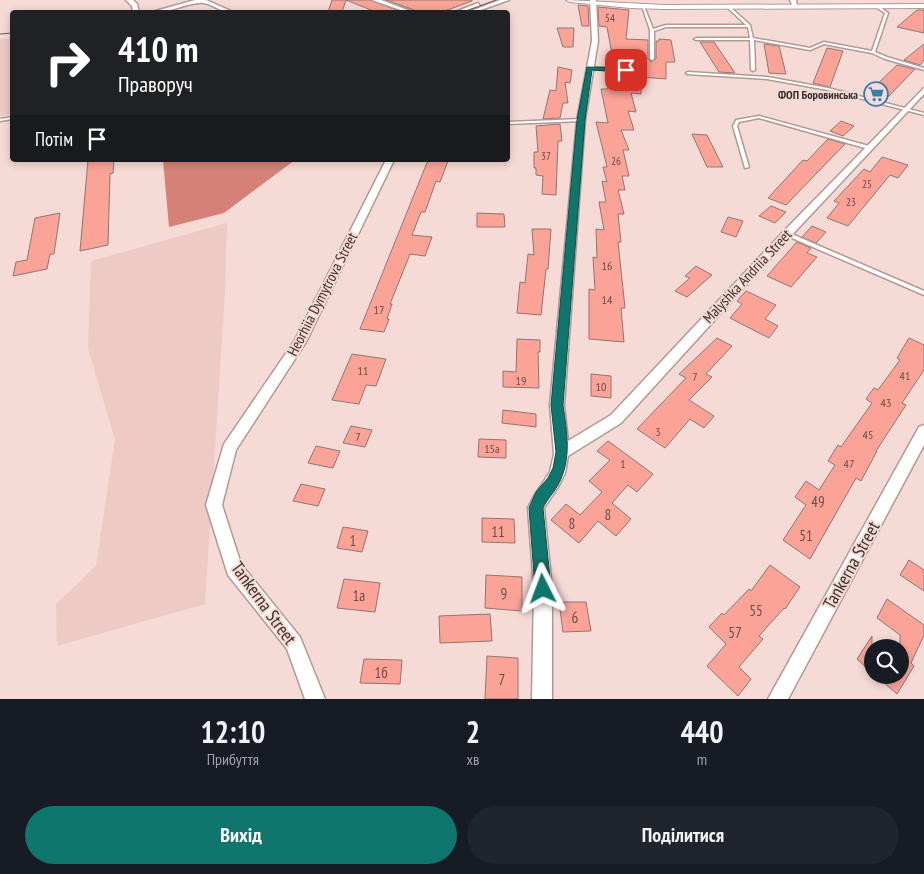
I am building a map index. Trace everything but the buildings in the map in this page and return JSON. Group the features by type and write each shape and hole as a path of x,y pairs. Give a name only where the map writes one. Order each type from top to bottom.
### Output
{"main road":[{"path":"570,0 630,3 643,6 729,7 794,3 924,6"}],"street":[{"path":"129,0 135,5 136,10"},
{"path":"163,10 202,0 225,10"},
{"path":"375,0 404,10"},
{"path":"464,10 492,0"},
{"path":"478,10 506,0"},
{"path":"542,699 543,589 536,508 540,496 552,483 559,468 562,452 557,405 581,120 595,41 592,1"},
{"name":"Malyshka Andriia Street","path":"562,452 616,419 867,147 924,90"},
{"name":"Heorhiia Dymytrova Street","path":"229,448 300,342 389,162"},
{"name":"Tankerna Street","path":"778,699 924,431"},
{"name":"Tankerna Street","path":"229,448 214,505 234,569 294,643 315,699"}],"lane":[{"path":"643,6 652,30 652,59"},
{"path":"873,52 887,13 877,6"},
{"path":"729,7 749,26 752,39 753,70"},
{"path":"652,30 666,26 749,26"},
{"path":"696,39 752,39 810,49 824,43 873,52 886,58 924,69"},
{"path":"589,68 626,70 637,74"},
{"path":"688,73 767,78 828,89 924,114"},
{"path":"747,167 735,126 737,121 742,119 758,118 867,147"},
{"path":"510,123 581,120"},
{"path":"787,234 924,293"}],"shaded area":[{"path":"10,38 10,114 0,116 0,39"},
{"path":"163,162 292,162 224,213 169,227"},
{"path":"227,223 225,293 205,604 57,646 56,604 96,566 115,440 88,348 91,261"}],"tram line":[{"path":"468,10 496,0"},
{"path":"0,34 10,33"}],"place":[{"name":"ФОП Боровинська","path":"876,94"}],"route":[{"path":"543,589 536,508 540,496 552,483 559,468 562,452 557,405 581,120 589,68 626,70"}]}
